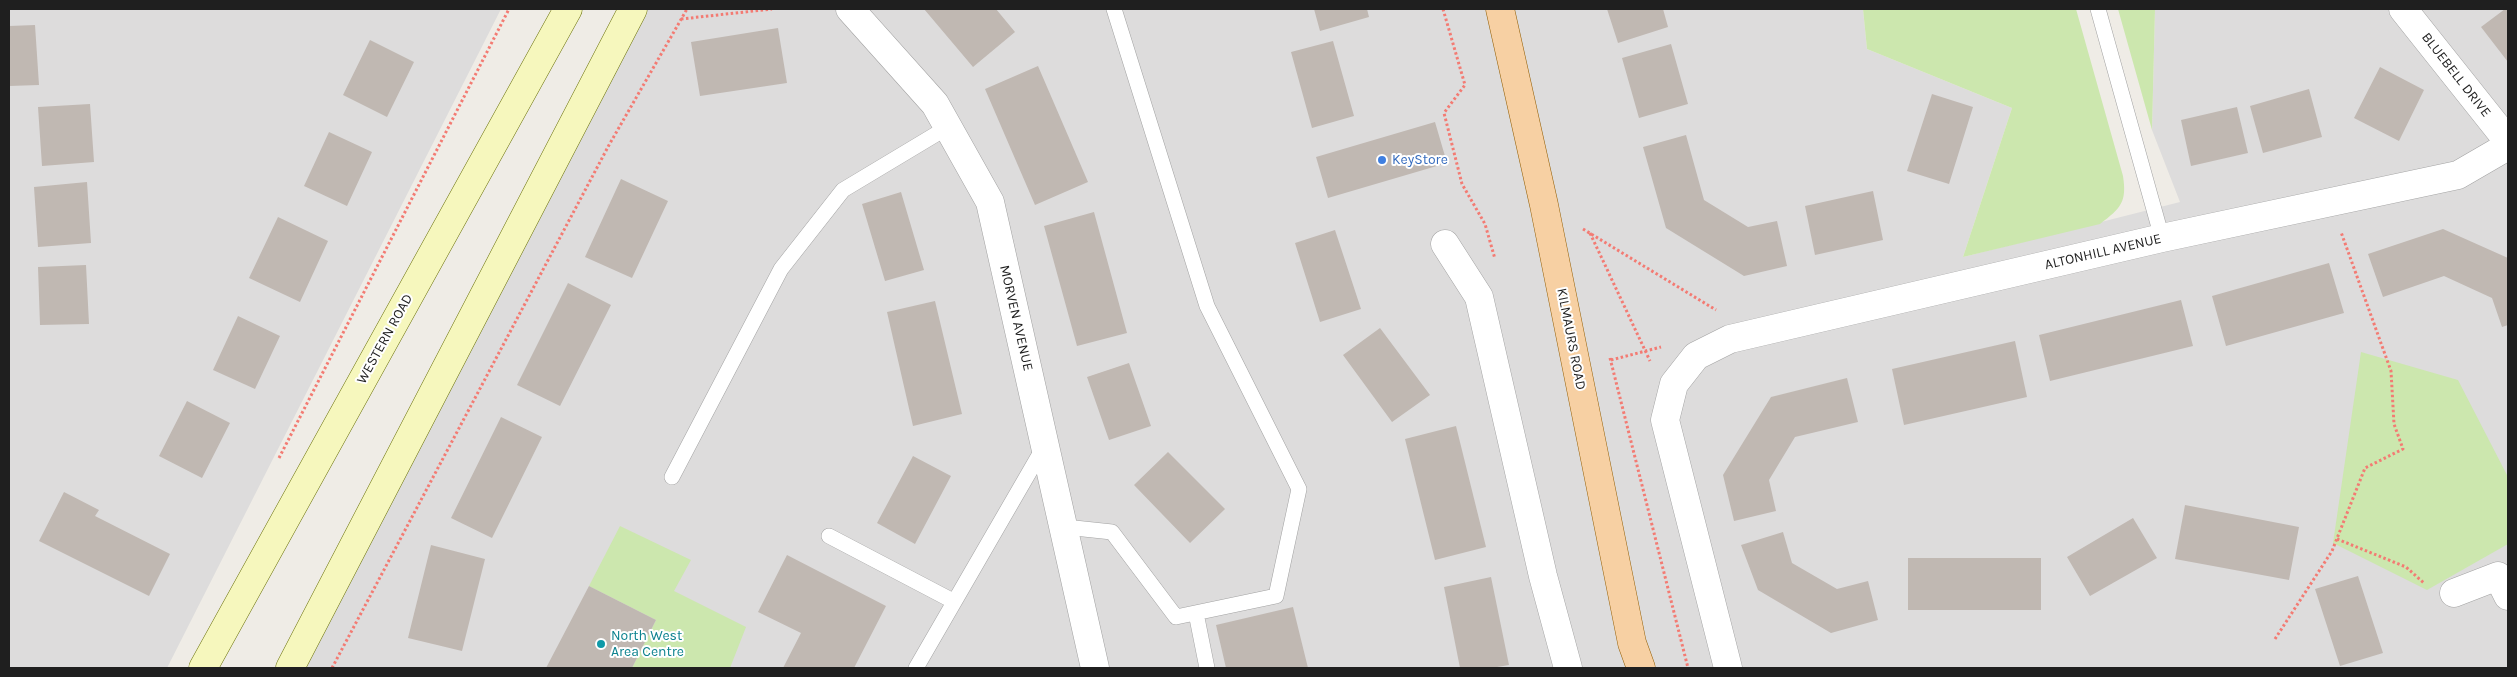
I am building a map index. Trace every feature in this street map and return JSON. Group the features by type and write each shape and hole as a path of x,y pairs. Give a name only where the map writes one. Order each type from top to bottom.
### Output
{"main road":[{"name":"WESTERN ROAD","path":"203,668 568,9"},
{"path":"290,668 634,9"},
{"name":"KILMAURS ROAD","path":"1500,9 1544,205 1632,643 1641,668"}],"street":[{"name":"MORVEN AVENUE","path":"850,9 935,104 990,202 1065,527 1095,668"},
{"name":"BLUEBELL DRIVE","path":"2404,9 2508,142"},
{"name":"ALTONHILL AVENUE","path":"1670,402 1674,384 1696,356 1730,339 2162,238 2458,175 2508,146"},
{"path":"1445,244 1479,297 1544,576 1568,668"},
{"path":"1670,402 1665,420 1728,668"},
{"path":"2454,593 2498,576 2508,596"}],"lane":[{"path":"1065,527 1112,532 1176,617 1276,596 1299,489 1207,306 1114,9"},
{"path":"2098,9 2162,238"},
{"path":"672,477 781,269 843,190 948,126"},
{"path":"916,668 1045,444"},
{"path":"829,536 954,601"},
{"path":"1196,613 1207,668"}],"path":[{"path":"276,466 509,9"},
{"path":"332,668 609,145 687,9"},
{"path":"681,19 772,9"},
{"path":"2274,639 2337,540 2365,468 2403,448 2394,424 2392,372 2330,202"},
{"path":"1544,205 1754,334"},
{"path":"1590,233 1670,402"},
{"path":"2337,540 2406,567 2438,595 2454,593"}],"shaded area":[{"path":"9,9 501,9 167,668 9,668"},
{"path":"633,9 1863,9 1867,49 2012,108 1963,257 2180,202 2152,130 2155,9 2508,9 2508,668 290,668"}],"green space":[{"path":"1863,9 2076,9 2123,176 2124,192 2118,209 2100,224 1963,257 2012,108 1867,49"},
{"path":"2118,9 2155,9 2152,130"},
{"path":"2361,352 2458,380 2508,477 2508,544 2427,590 2333,543"},
{"path":"620,526 691,560 674,591 746,627 730,668 632,668 656,620 589,586"}],"building":[{"path":"924,9 996,9 1015,32 973,67"},
{"path":"1314,9 1367,9 1369,17 1320,31"},
{"path":"1607,9 1663,9 1668,27 1618,43"},
{"path":"2505,9 2508,9 2508,62 2481,27"},
{"path":"35,25 39,85 9,86 9,26"},
{"path":"778,28 787,83 700,96 691,42"},
{"path":"370,40 414,62 387,117 343,95"},
{"path":"1333,41 1354,116 1312,128 1291,52"},
{"path":"1671,44 1688,104 1639,118 1622,58"},
{"path":"1038,66 1088,182 1035,205 985,89"},
{"path":"2380,67 2424,90 2399,141 2354,118"},
{"path":"2309,89 2322,137 2263,153 2250,106"},
{"path":"1932,94 1973,107 1949,184 1907,171"},
{"path":"90,104 94,162 42,166 38,107"},
{"path":"2237,107 2248,153 2191,166 2181,120"},
{"name":"KeyStore","path":"1435,122 1447,163 1328,198 1316,157"},
{"path":"329,132 372,152 347,206 304,186"},
{"path":"1686,135 1704,200 1748,227 1777,221 1787,266 1744,276 1666,228 1643,147"},
{"path":"621,179 668,201 632,278 585,257"},
{"path":"87,182 91,243 38,247 34,187"},
{"path":"1873,191 1883,240 1815,255 1805,206"},
{"path":"901,192 924,270 885,281 862,204"},
{"path":"1094,212 1127,333 1077,346 1044,226"},
{"path":"278,217 328,241 300,302 249,278"},
{"path":"2443,229 2508,258 2508,325 2502,327 2492,298 2444,276 2383,297 2368,254"},
{"path":"1335,230 1361,309 1320,322 1295,243"},
{"path":"2329,263 2344,313 2226,346 2212,296"},
{"path":"86,265 89,324 40,325 38,267"},
{"path":"568,283 611,305 560,406 517,385"},
{"path":"2181,300 2193,346 2050,381 2039,335"},
{"path":"935,301 962,414 913,426 887,312"},
{"path":"238,316 280,336 255,389 213,370"},
{"path":"1380,328 1430,395 1392,422 1343,355"},
{"path":"2015,341 2027,397 1904,425 1892,369"},
{"path":"1129,363 1151,426 1109,440 1087,377"},
{"path":"1847,378 1858,422 1795,437 1769,480 1776,511 1734,521 1723,475 1771,397"},
{"path":"187,401 230,423 202,478 159,456"},
{"path":"501,417 542,437 492,538 451,518"},
{"path":"1456,426 1486,547 1435,560 1405,439"},
{"path":"1168,452 1225,509 1190,543 1134,485"},
{"path":"913,456 951,476 915,544 877,523"},
{"path":"64,492 99,510 95,516 170,554 149,596 39,541"},
{"path":"2185,505 2299,527 2289,580 2175,559"},
{"path":"2133,518 2157,558 2090,596 2067,557"},
{"path":"1783,532 1792,563 1837,589 1868,581 1878,620 1831,633 1758,590 1741,545"},
{"path":"431,545 485,559 462,651 408,638"},
{"path":"787,555 886,606 854,668 783,668 801,633 758,612"},
{"path":"1908,558 2041,558 2041,610 1908,610"},
{"path":"2358,576 2383,653 2340,666 2315,589"},
{"path":"1491,577 1509,665 1491,668 1460,668 1444,587"},
{"name":"North West Area Centre","path":"589,586 656,620 632,668 546,668"},
{"path":"1293,607 1308,668 1226,668 1216,625"}],"place":[{"name":"KeyStore","path":"1382,160"},
{"name":"North West Area Centre","path":"601,644"}]}
